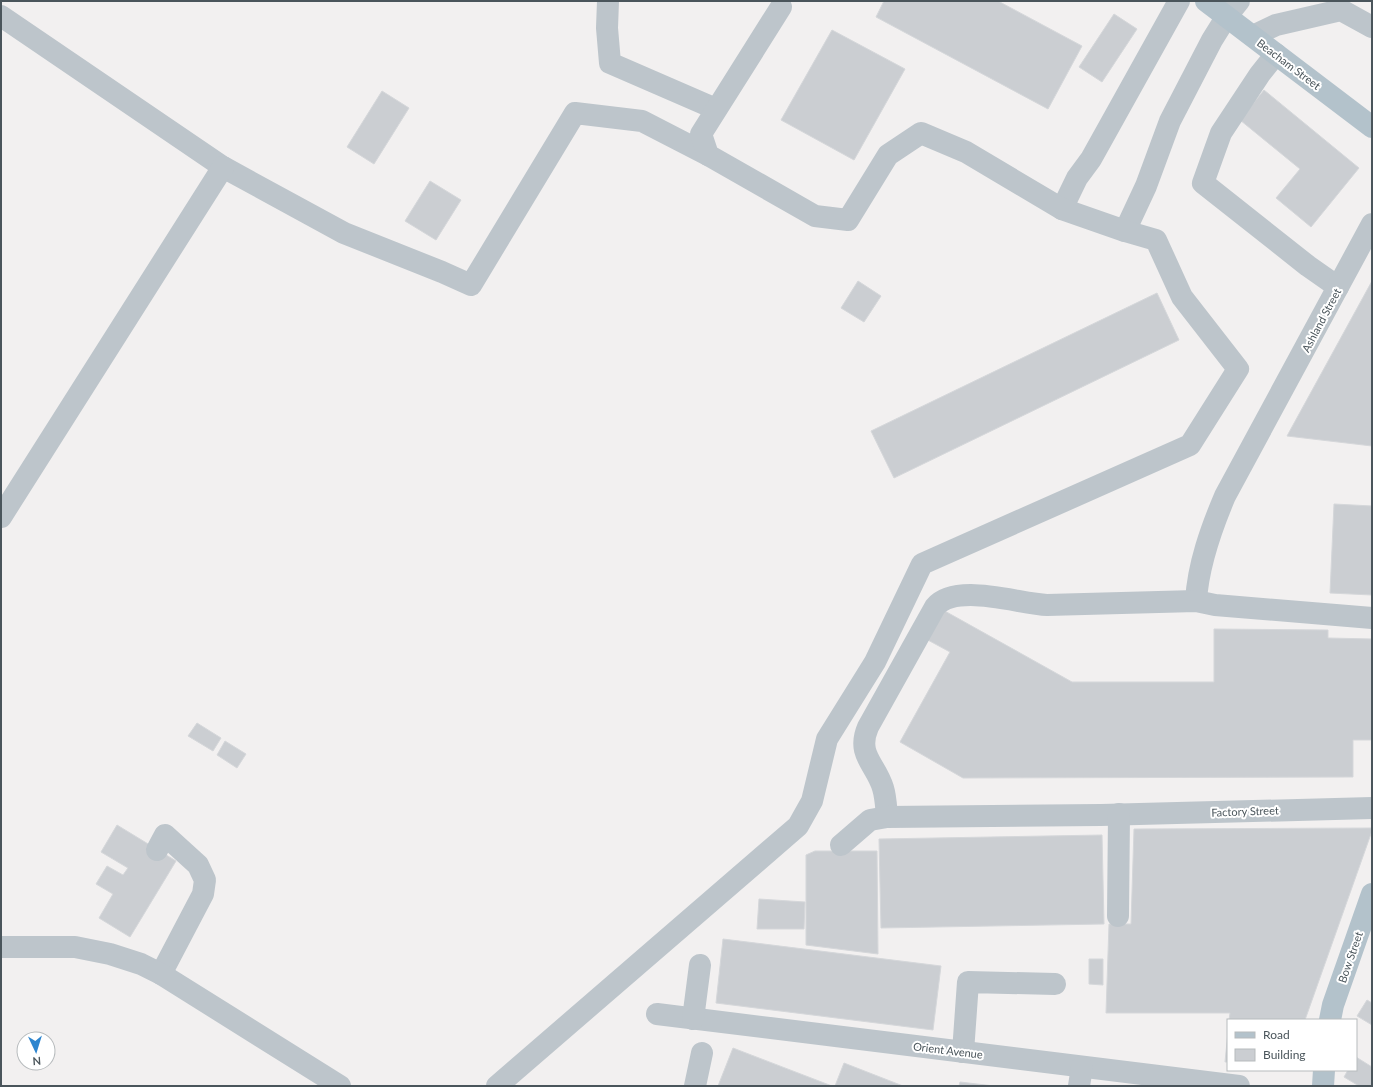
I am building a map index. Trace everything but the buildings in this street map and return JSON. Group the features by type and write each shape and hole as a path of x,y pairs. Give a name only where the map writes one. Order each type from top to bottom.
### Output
{"main road":[{"name":"Beacham Street","path":"1206,1 1233,9 1253,36 1372,127"},
{"name":"Bow Street","path":"1330,1019 1333,1005 1372,894"},
{"path":"1323,1086 1324,1071"}],"street":[{"path":"608,1 607,28 610,63 716,109"},
{"path":"1062,208 1077,178 1091,159 1179,1"},
{"path":"708,155 701,134 781,6"},
{"path":"1125,231 1146,186 1170,121 1212,40 1233,9"},
{"path":"1253,36 1276,25 1341,10 1372,27"},
{"path":"1,16 223,167 344,233 471,285 575,113 642,120 708,155 815,216 848,220 888,155 921,133 966,152 1062,208 1125,231 1156,240 1182,297 1238,369 1190,445 922,564 875,662 827,739 812,801 798,826 497,1086"},
{"path":"1276,54 1260,74 1221,133 1203,183 1308,266 1338,287"},
{"path":"1,517 223,167"},
{"name":"Ashland Street","path":"1196,601 1201,568 1219,510 1225,496 1372,224"},
{"path":"887,817 886,797 883,787 866,754 864,736 939,602 945,599 976,595 1047,605 1196,601 1215,605 1372,618"},
{"name":"Factory Street","path":"841,845 870,820 887,817 1119,814 1372,808"},
{"path":"1118,916 1119,814"},
{"path":"157,850 165,835 198,865 205,880 203,894 161,974"},
{"path":"1,947 75,947 110,954 141,964 161,974 340,1086"},
{"path":"693,1019 700,964"},
{"path":"963,1052 968,982 1055,984"},
{"name":"Orient Avenue","path":"657,1014 963,1052 1080,1076 1239,1086"},
{"path":"695,1086 702,1053"}]}
